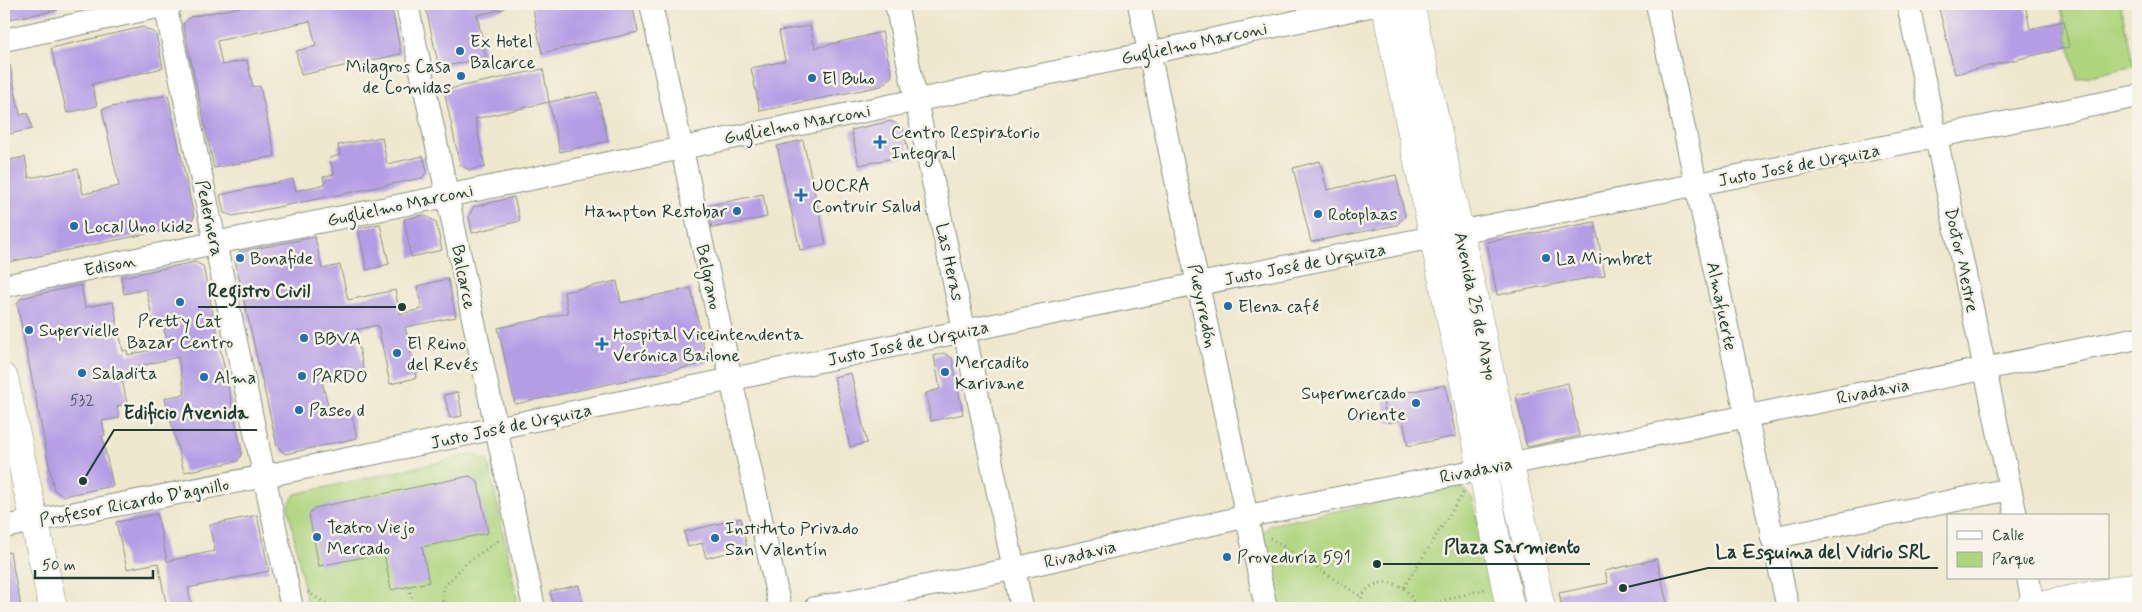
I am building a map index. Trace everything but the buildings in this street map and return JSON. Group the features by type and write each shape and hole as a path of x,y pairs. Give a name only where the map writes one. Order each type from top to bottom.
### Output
{"main road":[{"name":"Avenida 25 de Mayo","path":"1385,4 1510,608"},
{"name":"Avenida 25 de Mayo","path":"1410,4 1541,608"},
{"path":"4,378 53,608"},
{"path":"2032,608 2138,586"}],"street":[{"path":"4,40 168,4"},
{"name":"Pedernera","path":"168,4 215,243 292,608"},
{"name":"Balcarce","path":"407,4 534,608"},
{"name":"Belgrano","path":"651,4 780,608"},
{"name":"Las Heras","path":"896,4 1022,608"},
{"name":"Pueyrredón","path":"1139,4 1266,608"},
{"name":"Guglielmo Marconi","path":"215,243 1379,4"},
{"name":"Almafuerte","path":"1656,4 1788,608"},
{"name":"Doctor Mestre","path":"1908,4 2016,514"},
{"name":"Justo José de Urquiza","path":"265,476 964,331 2138,96"},
{"name":"Edison","path":"4,286 215,243"},
{"name":"Rivadavia","path":"815,608 1013,569 1248,516 1482,468 2138,338"},
{"name":"Profesor Ricardo D'agnillo","path":"4,527 265,476"},
{"path":"1772,538 2010,489"},
{"path":"2028,580 2032,608"}],"path":[{"path":"1404,587 1465,490"},
{"path":"1262,533 1362,597"},
{"path":"443,601 443,588 466,563 504,538"},
{"path":"1359,608 1362,597 1368,589 1376,584 1386,582 1404,587 1414,600 1416,608 1493,587"},
{"path":"304,587 309,593 332,608"},
{"path":"409,587 414,608 443,601 456,608"},
{"path":"438,602 439,608"}],"green space":[{"path":"2060,4 2120,4 2134,66 2077,79"},
{"path":"475,454 488,461 519,608 308,608 288,506 295,494"},
{"path":"1457,486 1465,490 1472,497 1498,608 1276,608 1260,541 1262,533 1270,525"},
{"path":"1504,498 1527,608 1522,608 1499,499"}],"place":[{"name":"Ex Hotel Balcarce","path":"460,51"},
{"name":"Milagros Casa de Comidas","path":"461,76"},
{"name":"El Buho","path":"812,78"},
{"name":"Centro Respiratorio Integral","path":"880,142"},
{"name":"UOCRA Contruir Salud","path":"801,195"},
{"name":"Hampton Restobar","path":"737,211"},
{"name":"Rotoplaas","path":"1318,214"},
{"name":"Local Uno kidz","path":"74,226"},
{"name":"Bonafide","path":"240,258"},
{"name":"La Mimbret","path":"1546,258"},
{"name":"Pretty Cat Bazar Centro","path":"180,302"},
{"name":"Elena café","path":"1228,306"},
{"name":"Registro Civil","path":"402,307"},
{"name":"Supervielle","path":"29,330"},
{"name":"BBVA","path":"304,338"},
{"name":"Hospital Viceintendenta Verónica Bailone","path":"602,344"},
{"name":"El Reino del Revés","path":"397,353"},
{"name":"Mercadito Karivane","path":"945,372"},
{"name":"Saladita","path":"82,373"},
{"name":"PARDO","path":"302,376"},
{"name":"Alma","path":"204,377"},
{"name":"Supermercado Oriente","path":"1416,403"},
{"name":"Paseo d","path":"299,410"},
{"name":"Edificio Avenida","path":"83,481"},
{"name":"Teatro Viejo Mercado","path":"317,537"},
{"name":"Instituto Privado San Valentín","path":"715,538"},
{"name":"Proveduría 591","path":"1227,557"},
{"name":"Plaza Sarmiento","path":"1377,564"},
{"name":"La Esquina del Vidrio SRL","path":"1623,588"}]}
